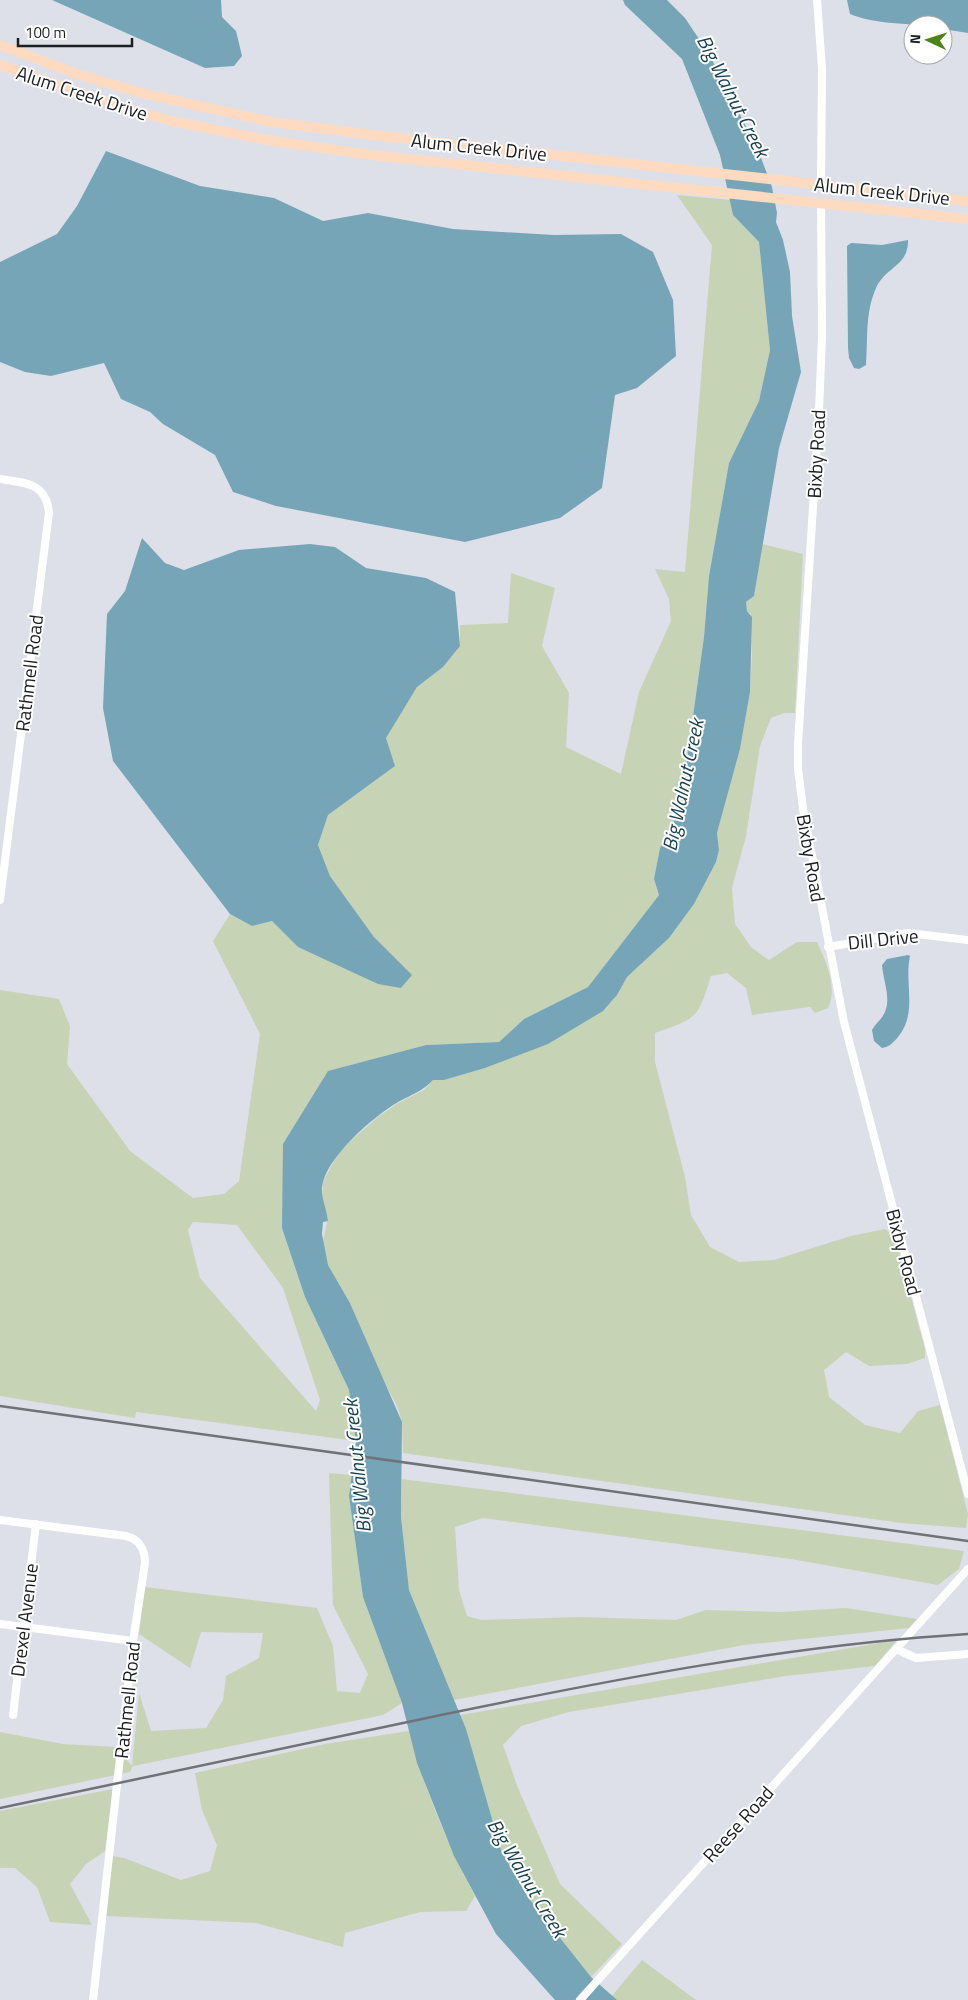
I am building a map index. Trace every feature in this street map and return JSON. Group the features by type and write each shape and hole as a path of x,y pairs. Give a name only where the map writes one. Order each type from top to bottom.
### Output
{"main road":[{"name":"Alum Creek Drive","path":"0,45 117,86 175,102 247,117 322,129 968,201"},
{"name":"Alum Creek Drive","path":"0,65 124,108 172,121 267,140 381,156 968,219"}],"street":[{"path":"817,0 822,68 821,185"},
{"name":"Bixby Road","path":"821,204 822,336 819,412 798,769 828,947 844,1022 968,1494"},
{"name":"Rathmell Road","path":"0,479 37,487 47,498 49,512 4,844 0,900"},
{"name":"Dill Drive","path":"828,947 908,933 968,940"},
{"name":"Rathmell Road","path":"0,1520 131,1537 139,1543 144,1552 145,1562 133,1641 93,2000"},
{"name":"Drexel Avenue","path":"12,1715 36,1524"},
{"path":"968,1569 960,1581 935,1605 896,1649 916,1658 968,1654"},
{"path":"0,1624 133,1641"},
{"name":"Reese Road","path":"580,2000 896,1649"}],"green space":[{"path":"677,195 730,200 733,215 759,242 770,350 759,401 729,463 709,576 704,637 680,810 660,848 654,879 659,895 588,987 524,1019 499,1042 426,1045 329,1071 282,1228 305,1297 349,1390 356,1441 136,1412 135,1418 0,1396 0,990 59,999 70,1026 67,1064 130,1151 193,1198 224,1194 239,1181 260,1034 213,941 230,914 252,926 272,921 298,947 401,988 411,975 374,937 330,876 318,845 328,815 395,766 385,738 417,687 443,667 460,646 460,625 508,623 511,573 555,588 542,646 569,693 566,747 621,774 639,692 671,621 669,599 655,569 685,572 712,245","holes":["193,1222 237,1225 283,1288 320,1400 316,1411 200,1278 188,1230"]},
{"path":"762,544 803,554 795,713 784,713 771,718 760,746 746,836 732,888 735,924 751,947 769,960 797,942 817,942 830,975 831,1000 828,1008 815,1013 810,1007 752,1015 746,988 727,973 711,976 703,1001 694,1015 680,1024 655,1033 655,1062 685,1177 691,1215 710,1247 739,1262 774,1260 851,1236 885,1229 895,1238 925,1349 925,1358 907,1364 869,1366 846,1352 824,1370 829,1397 865,1425 900,1433 918,1411 940,1405 968,1514 966,1528 901,1523 403,1453 402,1422 398,1408 381,1376 350,1303 328,1265 324,1254 323,1242 328,1217 322,1200 323,1182 338,1153 378,1117 398,1103 424,1090 433,1080 444,1080 485,1068 529,1050 605,1009 617,995 627,977 669,938 694,904 716,862 719,850 717,833 740,749 750,692 752,653 751,614 747,611 746,602 754,596"},
{"path":"329,1473 352,1475 349,1496 363,1597 402,1703 383,1715 133,1766 130,1772 0,1799 0,1732 63,1744 116,1747 132,1766 139,1693 151,1731 206,1728 223,1700 226,1676 259,1658 263,1633 201,1632 190,1668 139,1634 145,1587 317,1608 333,1646 337,1691 360,1693 368,1674 333,1605"},
{"path":"402,1479 964,1551 959,1569 938,1585 791,1559 483,1518 455,1527 459,1590 467,1616 481,1620 580,1617 676,1620 706,1610 780,1612 846,1608 917,1619 909,1628 744,1645 454,1700 409,1590 401,1517"},
{"path":"897,1640 875,1666 786,1676 569,1712 521,1726 503,1745 518,1788 560,1884 622,1944 591,1977 527,1896 501,1850 460,1715"},
{"path":"409,1731 437,1815 475,1896 466,1911 420,1912 345,1933 343,1947 256,1923 105,1916 112,1856 124,1858 181,1880 210,1871 217,1845 202,1810 195,1773 325,1744"},
{"path":"113,1789 105,1851 86,1864 70,1884 92,1925 50,1922 37,1887 15,1868 0,1868 0,1811"},
{"path":"642,1960 696,2000 617,2000 611,1997"}],"water":[{"path":"52,0 221,0 222,17 236,31 242,56 234,66 205,68"},
{"name":"Big Walnut Creek","path":"623,0 667,0 685,18 709,54 758,150 772,187 777,213 776,222 783,240 790,272 792,316 801,372 779,448 754,596 746,602 747,611 752,617 750,692 740,749 717,833 719,850 716,862 694,904 669,938 627,977 617,995 603,1011 548,1044 485,1068 444,1080 433,1080 421,1090 398,1102 376,1117 352,1139 332,1163 325,1175 322,1187 322,1196 328,1221 323,1222 322,1234 328,1265 350,1303 402,1422 401,1517 409,1590 466,1729 501,1850 527,1896 591,1977 617,2000 555,2000 496,1934 454,1856 417,1763 402,1703 363,1597 349,1496 356,1441 349,1390 305,1297 282,1228 283,1144 328,1071 426,1045 499,1042 524,1019 588,987 659,895 654,879 660,848 680,810 704,637 709,576 729,463 759,401 770,350 759,242 733,215 720,155 682,59 625,5"},
{"path":"847,0 968,0 968,33 953,31 953,15 903,15 903,24 870,20 850,14"},
{"path":"106,151 200,186 274,198 323,221 368,213 453,229 554,235 621,234 653,252 673,300 676,356 637,388 615,395 602,488 560,518 465,542 276,506 233,492 215,455 163,424 150,412 121,399 104,363 51,376 25,372 0,362 0,262 57,234 77,206"},
{"path":"908,240 905,256 880,281 872,297 866,365 859,369 854,368 849,358 848,347 847,246 851,243 882,245"},
{"path":"142,538 165,563 184,570 239,550 310,544 335,547 366,568 426,578 455,592 460,646 443,667 417,687 386,738 395,766 328,815 318,845 330,876 374,937 412,975 401,988 378,984 298,947 272,921 252,926 230,914 113,761 103,708 107,614 125,591"},
{"path":"910,956 909,1008 907,1018 904,1028 893,1043 882,1048 874,1041 872,1030 884,1014 887,1002 882,965 887,959"}],"railway":[{"path":"0,1406 968,1541"},
{"path":"0,1808 441,1715 637,1676 835,1646 968,1634"}]}
